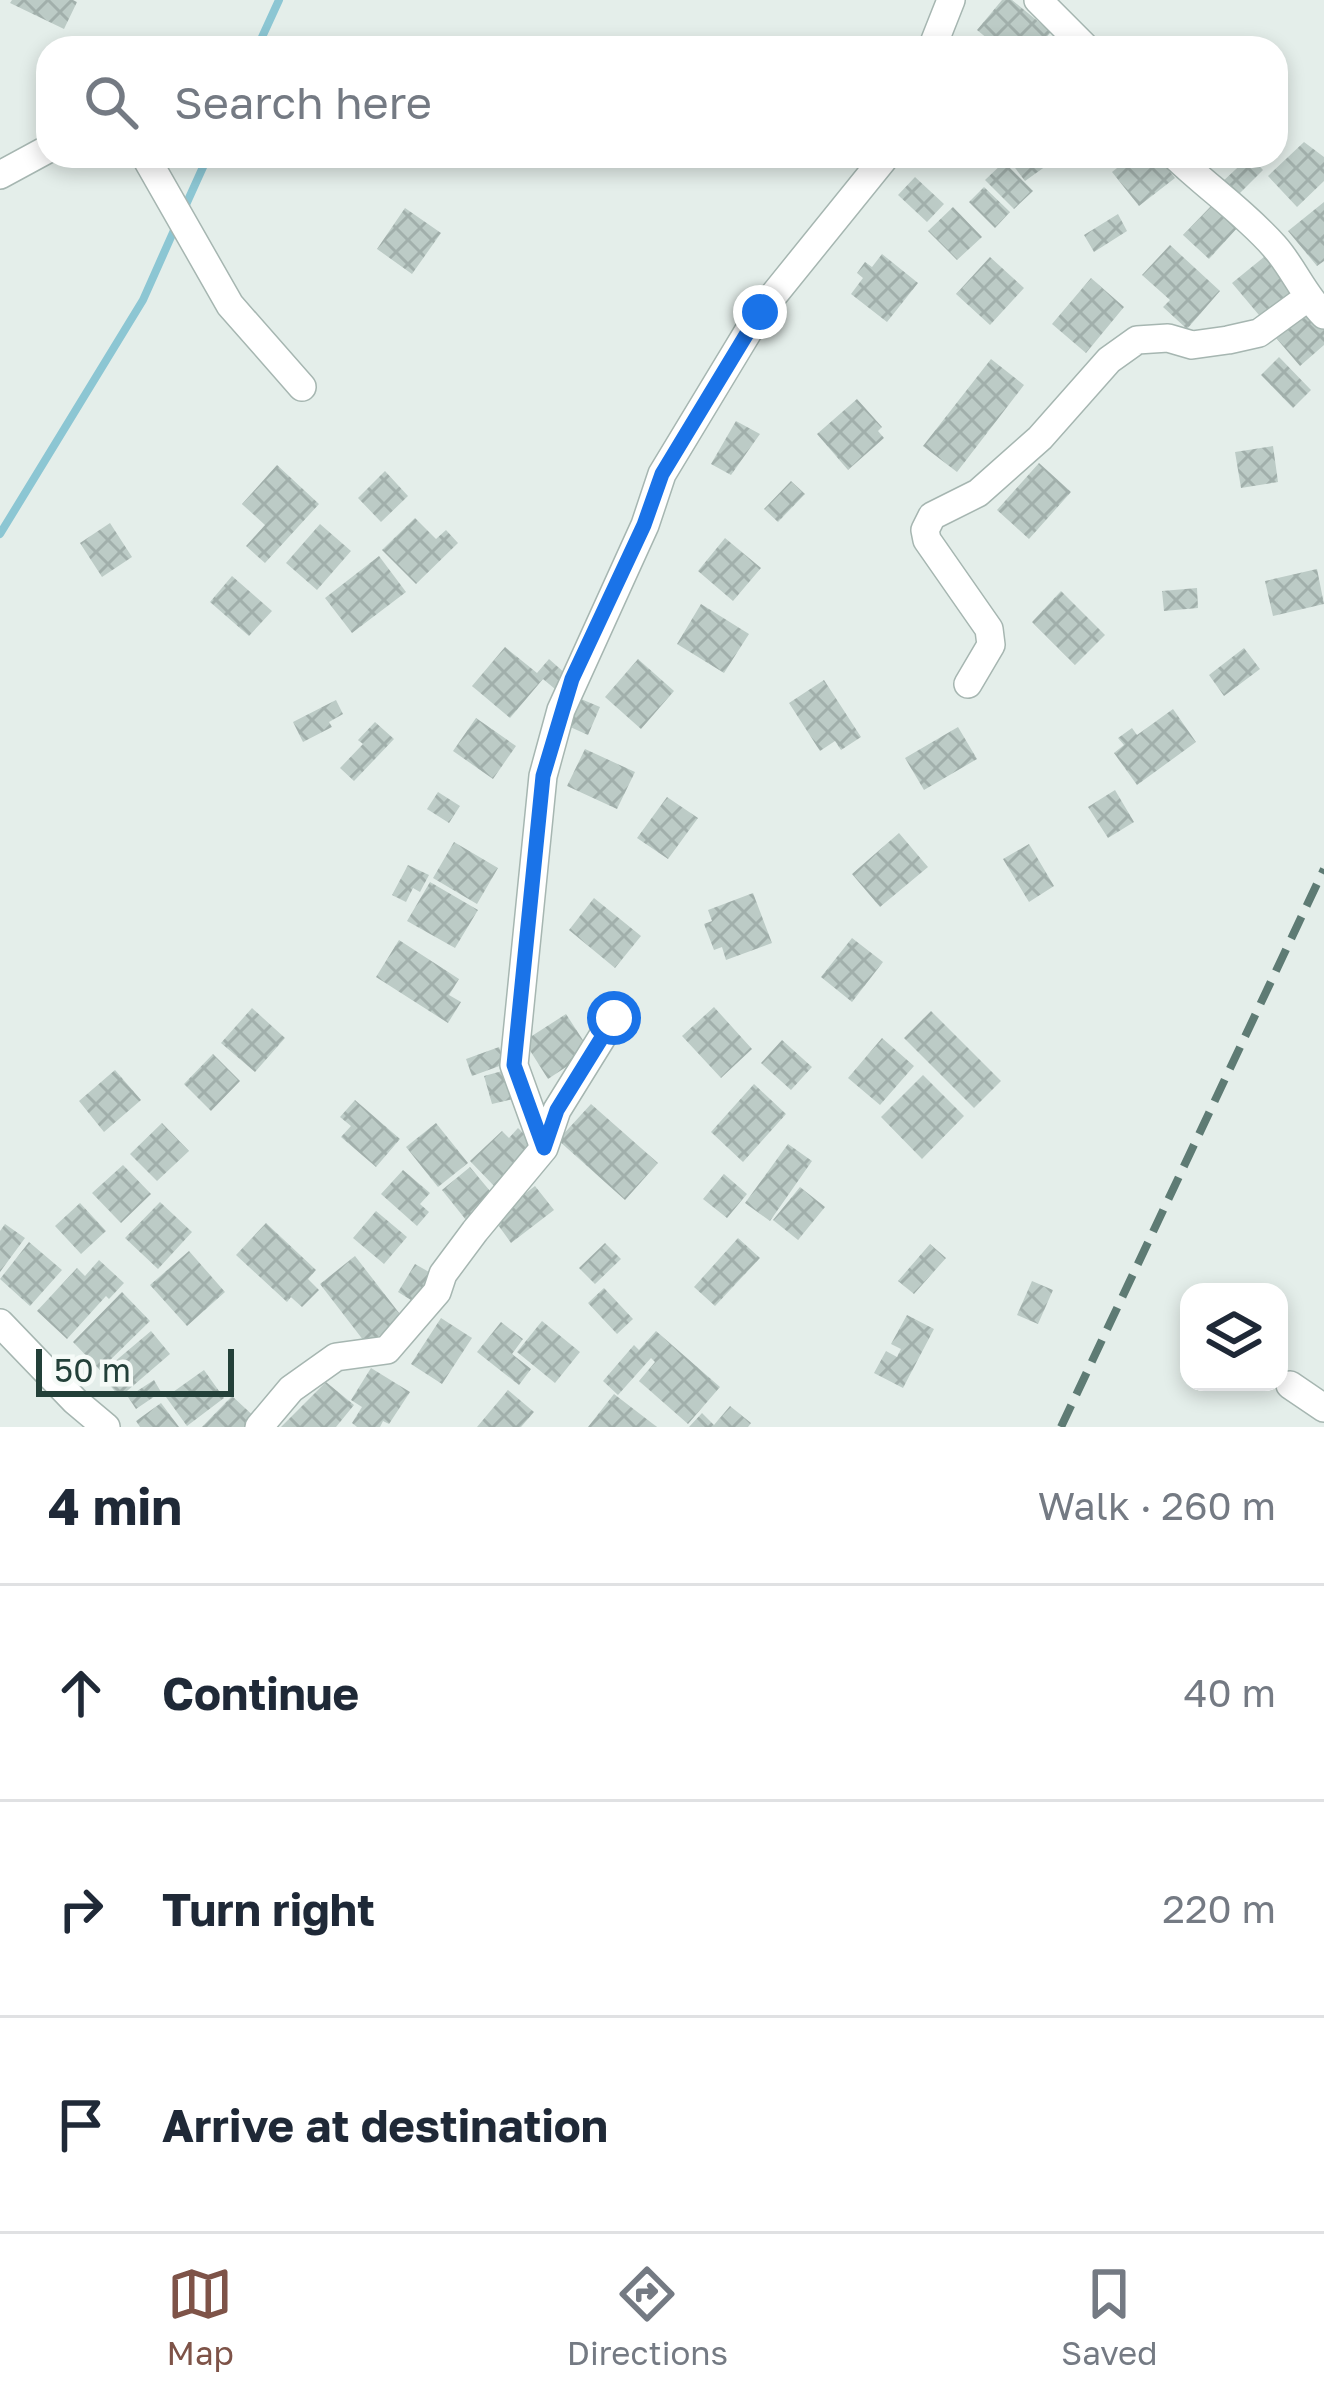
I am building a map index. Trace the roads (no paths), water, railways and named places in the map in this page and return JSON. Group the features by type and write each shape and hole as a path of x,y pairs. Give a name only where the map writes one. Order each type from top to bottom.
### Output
{"street":[{"path":"937,36 951,0"},
{"path":"1037,0 1074,36"},
{"path":"0,175 36,156"},
{"path":"152,168 230,305 302,387"},
{"path":"544,1148 514,1065 543,776 561,710 662,474 760,312 876,168"},
{"path":"968,684 991,645 988,628 927,540 925,530 932,516 978,493 1040,438 1109,360 1137,340 1168,338 1192,345 1228,340 1259,333 1316,306 1278,250 1249,219 1187,168"},
{"path":"259,1427 291,1389 336,1357 386,1350 436,1292 443,1274 475,1231 544,1148 557,1110 614,1018"},
{"path":"0,1323 106,1427"},
{"path":"1290,1385 1324,1408"}],"waterway":[{"path":"262,36 279,0"},
{"path":"184,209 203,168"},
{"path":"0,534 143,300 175,228"}],"railway":[{"path":"1061,1427 1324,869"}]}
